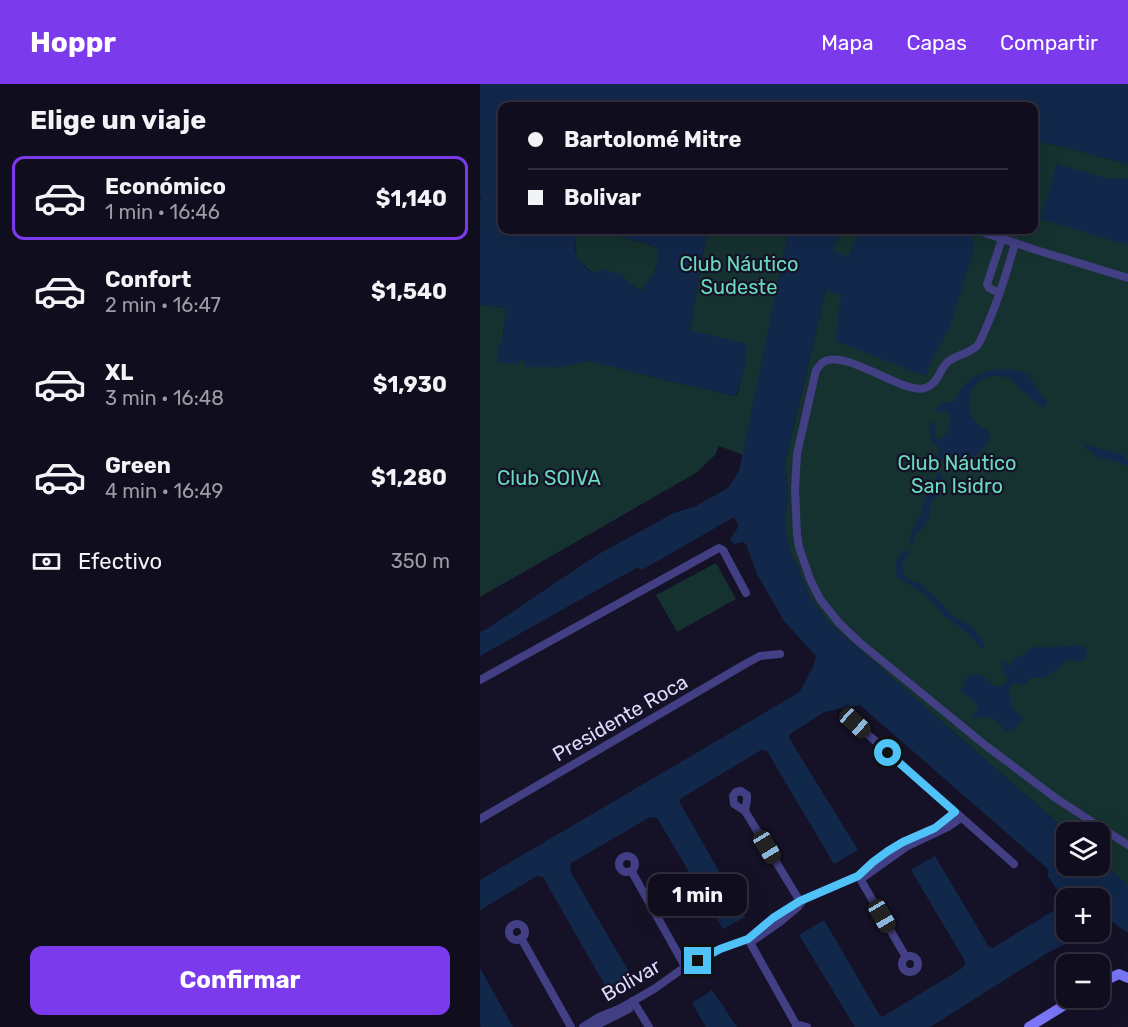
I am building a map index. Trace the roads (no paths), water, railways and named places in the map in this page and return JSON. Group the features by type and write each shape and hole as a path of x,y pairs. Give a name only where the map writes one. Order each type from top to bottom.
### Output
{"street":[{"path":"988,234 1128,278"},
{"path":"999,293 989,288 987,284 1002,239"},
{"path":"1015,243 992,315 979,343 971,350 949,361 934,383 924,388 911,388 840,360 820,364 816,370 796,463 795,517 799,547 820,599 839,623 859,642 985,745 1057,799 1128,845"},
{"path":"480,680 719,548 723,550 746,593"},
{"name":"Presidente Roca","path":"480,819 747,663 760,656 780,654"},
{"path":"855,723 1014,864"},
{"path":"744,806 801,903"},
{"name":"Bolivar","path":"593,1027 686,968 749,941 801,903 860,878 873,862 888,851 914,840 958,815"},
{"path":"632,872 686,968"},
{"path":"860,878 906,957"},
{"path":"521,938 571,1027"},
{"path":"749,941 796,1026 807,1027"},
{"path":"634,1003 649,1027"},
{"name":"Bolivar","path":"583,1027 599,1017 634,1003"},
{"path":"1029,1027 1060,1008"}],"water":[{"path":"480,84 1128,84 1128,164 1038,142 1038,102 498,102 498,234 574,234 577,255 587,269 594,274 601,269 620,274 641,291 652,277 656,267 658,249 614,234 706,234 690,330 747,344 742,378 735,396 589,361 559,367 525,367 525,361 520,361 519,364 497,362 498,345 502,345 506,308 480,305"},
{"path":"1057,164 1109,179 1128,178 1128,245 1040,219"},
{"path":"788,234 839,234 833,250 848,257 859,234 959,234 971,237 974,243 973,253 949,329 927,369 926,376 835,341 841,295 826,290 785,462 788,493 785,526 790,551 810,597 829,623 1057,822 1056,876 1110,876 1110,869 1128,885 1128,933 1110,923 1110,888 1056,888 1048,876 1048,869 860,705 824,712 790,734 789,738 858,850 834,864 767,751 761,750 680,799 680,803 745,917 723,929 657,818 650,817 571,863 570,871 635,982 611,996 543,877 537,876 480,910 480,880 800,692 814,665 816,656 784,621 757,574 746,544 743,542 734,544 730,539 739,526 734,517 642,570 638,567 480,656 480,632 597,555 674,513 694,507 728,488 739,471"},
{"path":"997,369 1018,370 1029,375 1038,392 1048,402 1044,408 1042,407 1029,397 1028,393 1022,392 1012,379 994,376 982,379 973,388 969,408 976,422 989,432 987,443 977,455 963,458 946,456 942,459 940,466 936,466 940,450 937,444 931,443 933,440 930,424 934,420 935,437 940,440 946,434 950,422 946,410 937,414 936,408 944,402 954,402 966,384 976,376"},
{"path":"1086,444 1121,453 1128,461 1128,466 1101,458 1085,448"},
{"path":"937,472 941,472 943,480 939,494 931,502 930,516 923,528 915,534 912,544 911,532"},
{"path":"907,550 909,554 902,563 904,576 922,585 951,615 973,628 985,647 983,649 969,634 947,618 923,593 898,578 896,561 901,553"},
{"path":"1083,646 1087,651 1086,660 1066,660 1062,666 1045,678 1031,678 1026,684 1018,683 1010,687 1008,692 1011,696 1011,708 1022,719 1022,722 1012,729 1006,731 989,717 974,719 972,717 978,706 962,692 968,677 980,675 991,684 1001,686 1009,680 1001,665 1002,661 1010,667 1014,658 1033,647"},
{"path":"935,856 989,947 993,948 1056,909 1056,942 1070,942 1049,952 930,1027 855,1027 799,935 824,920 880,1016 884,1016 961,969 965,964 911,870"},
{"path":"480,968 513,1027 481,1027"},
{"path":"712,990 737,1027 706,1027 692,1003"}],"park label":[{"name":"Club Náutico Sudeste","path":"739,276"},
{"name":"Club Náutico San Isidro","path":"957,474"},
{"name":"Club SOIVA","path":"549,478"}]}
